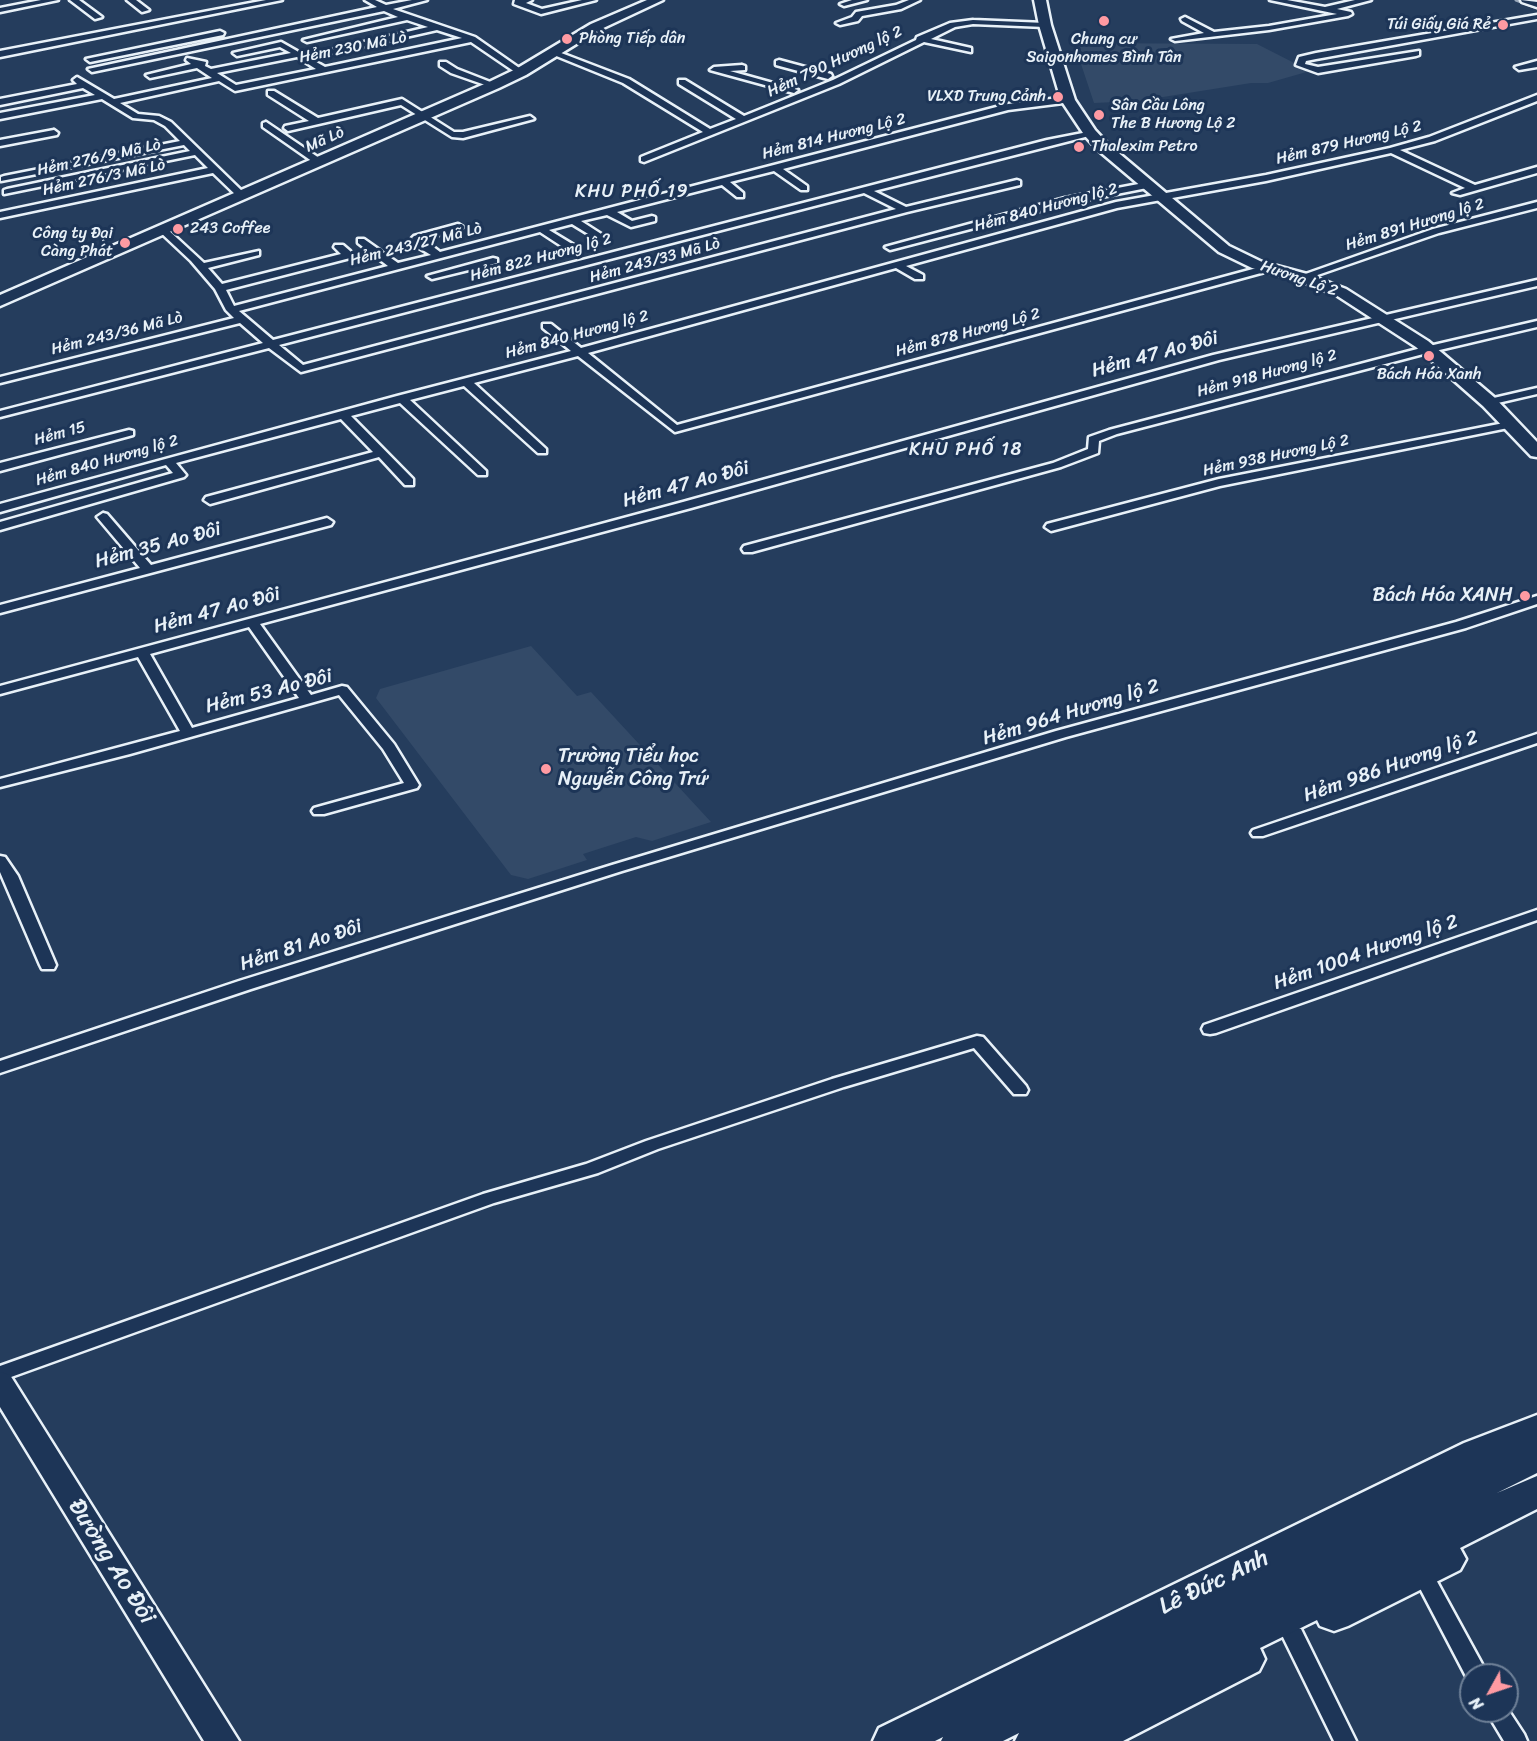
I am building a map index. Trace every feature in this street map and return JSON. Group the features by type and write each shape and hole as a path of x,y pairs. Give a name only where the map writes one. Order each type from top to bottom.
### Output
{"highway":[{"name":"Lê Đức Anh","path":"894,1741 1477,1454 1537,1430"},
{"name":"Lê Đức Anh","path":"962,1741 1537,1456"},
{"path":"1083,1741 1421,1571 1537,1491"},
{"path":"1036,1741 1482,1529 1537,1512"}],"main road":[{"name":"Mã Lò","path":"0,300 494,85 521,72 595,27 657,0"},
{"path":"1040,0 1045,25 1068,100"},
{"name":"Hương Lộ 2","path":"1068,100 1090,133 1114,157 1224,249 1239,258 1302,277 1341,292 1383,318 1429,349 1489,402 1537,452"},
{"name":"Đường Ao Đôi","path":"0,1383 222,1741"}],"street":[{"path":"0,10 28,2 54,0"},
{"path":"74,0 98,17"},
{"path":"131,0 145,10"},
{"path":"0,54 278,0"},
{"path":"90,59 377,3 423,0"},
{"path":"528,0 517,2 541,12 592,0"},
{"path":"843,4 863,0"},
{"path":"840,23 855,19 859,14 898,7 913,0"},
{"path":"1175,39 1348,14 1274,0"},
{"path":"1325,8 1367,0"},
{"path":"1526,0 1537,5"},
{"path":"92,69 377,3 472,39 521,72"},
{"path":"307,40 411,17"},
{"path":"1416,53 1318,70 1300,65 1302,59 1316,56 1499,26 1537,17"},
{"path":"1185,19 1213,35"},
{"name":"Hẻm 790 Hương lộ 2","path":"644,159 836,82 918,38 953,25 973,22 1045,25"},
{"path":"326,52 438,27"},
{"path":"99,35 108,41"},
{"path":"762,112 759,107 794,90 918,38 968,50"},
{"name":"Hẻm 230 Mã Lò","path":"193,62 234,88 472,39"},
{"path":"237,53 281,44 323,69"},
{"path":"116,46 137,60"},
{"path":"553,53 626,81 710,133"},
{"path":"210,72 299,54"},
{"path":"150,75 193,62 228,58"},
{"path":"779,63 828,76"},
{"path":"443,64 454,71 494,85"},
{"path":"1519,67 1537,64"},
{"path":"742,68 714,70 794,90"},
{"path":"112,102 218,79"},
{"path":"682,82 744,120"},
{"path":"0,102 80,83 136,116 156,118 168,124 242,195"},
{"path":"271,93 316,121"},
{"path":"0,116 102,96"},
{"name":"Hẻm 879 Hương Lộ 2","path":"1162,196 1266,178 1392,150 1432,139 1537,99"},
{"name":"Hẻm 814 Hương Lộ 2","path":"608,211 1008,107 1068,100"},
{"path":"288,128 402,102 444,130 458,135 530,119"},
{"path":"266,125 319,162"},
{"path":"0,143 54,133"},
{"name":"Hẻm 822 Hương lộ 2","path":"0,414 1090,133"},
{"path":"4,179 186,142"},
{"path":"1392,150 1474,188"},
{"name":"Hẻm 276/9 Mã Lò","path":"7,192 197,152"},
{"path":"775,167 804,188"},
{"name":"Hẻm 276/3 Mã Lò","path":"0,215 214,170"},
{"path":"1457,193 1537,170"},
{"path":"723,181 740,195"},
{"name":"Hẻm 243/33 Mã Lò","path":"271,344 300,369 905,210 1017,183"},
{"path":"890,247 1065,201 1149,185"},
{"path":"865,190 905,210"},
{"name":"Hẻm 840 Hương lộ 2","path":"0,508 1116,205 1162,196"},
{"name":"Hẻm 891 Hương lộ 2","path":"1302,277 1436,231 1537,205"},
{"path":"608,211 631,224 652,219"},
{"name":"Hẻm 243/27 Mã Lò","path":"231,310 608,211"},
{"path":"574,221 606,241"},
{"path":"438,255 420,244 417,238 458,227"},
{"path":"162,229 220,288 231,310 271,344"},
{"path":"541,229 573,249"},
{"path":"361,241 395,266"},
{"path":"432,276 497,264 472,246"},
{"path":"220,288 346,256 345,251 339,248"},
{"path":"201,267 255,253"},
{"path":"898,265 919,277"},
{"name":"Hẻm 878 Hương Lộ 2","path":"580,352 675,429 1268,268"},
{"name":"Hẻm 47 Ao Đôi","path":"0,690 687,505 1135,379 1537,283"},
{"name":"Hẻm 243/36 Mã Lò","path":"0,380 241,319"},
{"name":"Hẻm 918 Hương lộ 2","path":"748,549 1057,465 1094,450 1093,439 1113,432 1429,349 1537,324"},
{"path":"546,326 580,352"},
{"path":"465,381 542,451"},
{"path":"1489,402 1537,391"},
{"path":"401,398 482,473"},
{"path":"344,414 409,482"},
{"name":"Hẻm 938 Hương Lộ 2","path":"1051,527 1219,483 1509,424"},
{"name":"Hẻm 15","path":"0,467 129,433"},
{"path":"210,500 381,453"},
{"path":"0,526 180,475 169,461"},
{"path":"103,517 147,568"},
{"name":"Hẻm 35 Ao Đôi","path":"0,609 147,568 327,522"},
{"name":"Hẻm 964 Hương lộ 2","path":"617,868 1061,734 1461,625 1537,600"},
{"path":"252,622 308,700"},
{"path":"142,652 187,732"},
{"name":"Hẻm 53 Ao Đôi","path":"0,783 125,751 342,690 389,747 412,785 319,811"},
{"name":"Hẻm 986 Hương lộ 2","path":"1258,833 1537,738"},
{"path":"0,860 5,878 48,965"},
{"name":"Hẻm 81 Ao Đôi","path":"0,1067 245,985 617,868"},
{"name":"Hẻm 1004 Hương lộ 2","path":"1210,1029 1537,915"},
{"path":"0,1374 49,1354 489,1198 592,1170 685,1134 838,1083 977,1041 1020,1090"},
{"path":"1421,1571 1471,1663"},
{"path":"1293,1635 1345,1741"},
{"path":"1505,1723 1516,1741"}],"shaded area":[{"path":"1074,43 1257,44 1310,71 1268,83 1251,83 1138,101 1094,103"},
{"name":"Trường Tiểu học Nguyễn Công Trứ","path":"531,646 577,696 591,692 711,822 652,841 636,837 583,854 587,860 528,879 511,875 376,698 380,689"}],"waterway":[{"path":"1516,0 1537,8"}],"place":[{"name":"Chung cư Saigonhomes Bình Tân","path":"1104,21"},
{"name":"Túi Giấy Giá Rẻ","path":"1503,25"},
{"name":"Phòng Tiếp dân","path":"567,39"},
{"name":"VLXD Trung Cảnh","path":"1058,97"},
{"name":"Sân Cầu Lông The B Hương Lộ 2","path":"1099,115"},
{"name":"Thalexim Petro","path":"1079,147"},
{"name":"243 Coffee","path":"178,229"},
{"name":"Công ty Đại Càng Phát","path":"125,243"},
{"name":"Bách Hóa Xanh","path":"1429,356"},
{"name":"Bách Hóa XANH","path":"1525,596"},
{"name":"Trường Tiểu học Nguyễn Công Trứ","path":"546,769"}],"district":[{"name":"KHU PHỐ 19","path":"632,192"},
{"name":"KHU PHỐ 18","path":"966,450"}]}
